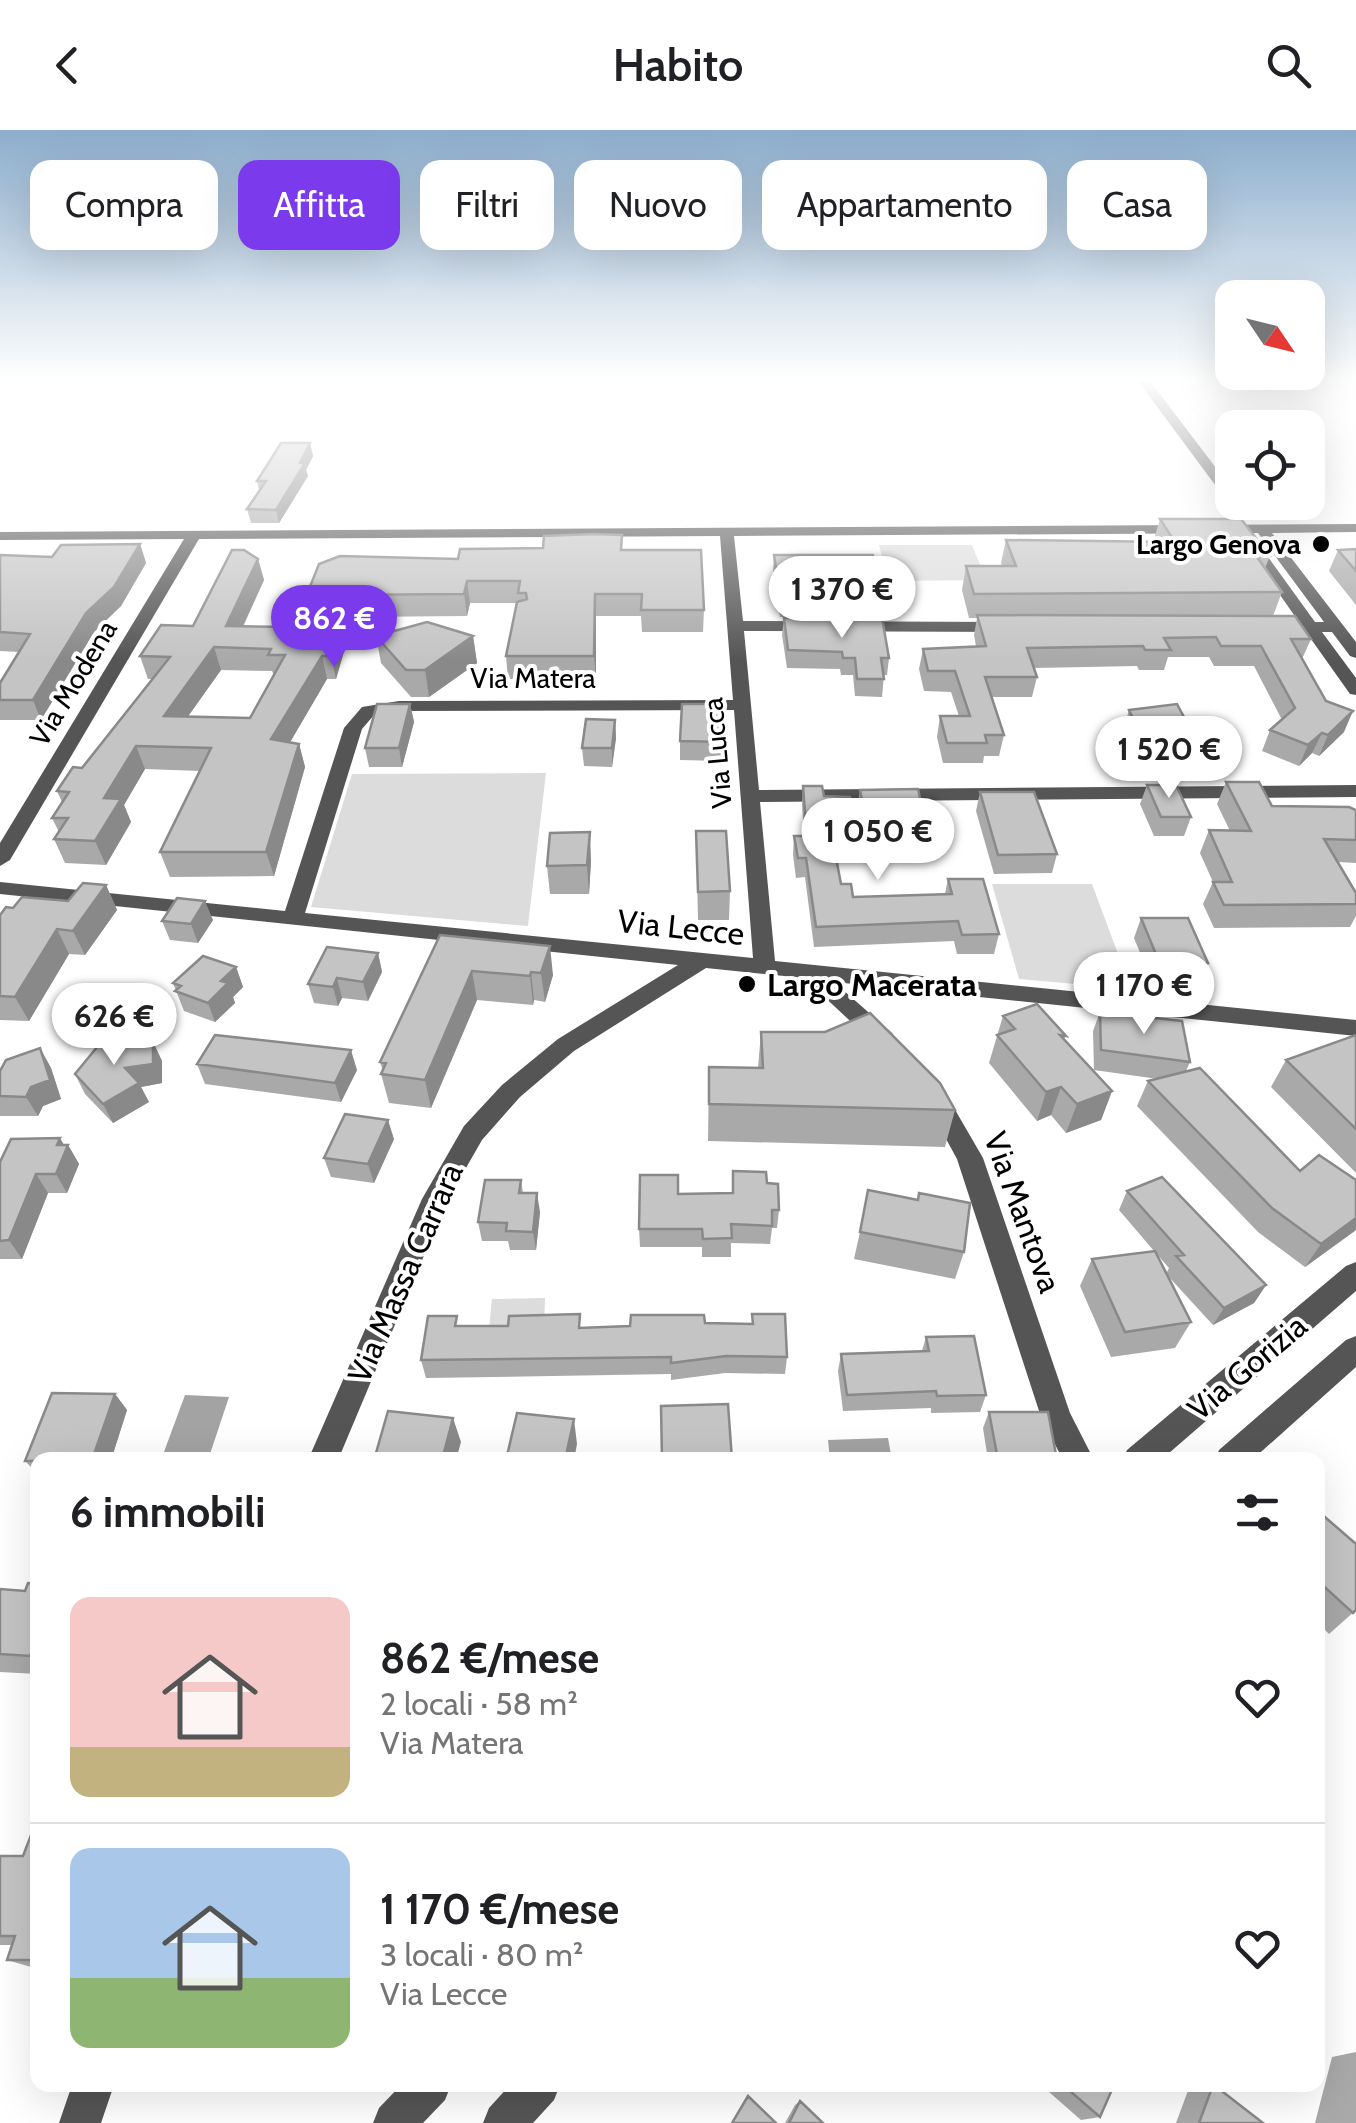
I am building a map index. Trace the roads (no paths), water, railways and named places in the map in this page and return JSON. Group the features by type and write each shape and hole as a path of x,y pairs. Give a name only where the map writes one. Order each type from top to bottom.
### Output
{"street":[{"path":"1245,520 1311,627 1356,690"},
{"path":"858,539 1356,528"},
{"path":"0,540 1251,531 1356,652"},
{"name":"Via Lucca","path":"727,536 765,969"},
{"name":"Via Modena","path":"0,860 191,539"},
{"path":"733,626 1027,627"},
{"path":"1254,627 1336,628"},
{"name":"Via Matera","path":"293,918 353,728 368,712 399,706 741,705"},
{"path":"749,796 1356,791"},
{"name":"Via Lecce","path":"0,888 1356,1028"},
{"name":"Via Massa Carrara","path":"326,1452 441,1187 473,1133 510,1091 566,1045 701,961"},
{"name":"Via Mantova","path":"812,974 906,1062 947,1114 970,1158 1056,1417 1076,1452"},
{"name":"Via Gorizia","path":"1147,1452 1356,1274"},
{"name":"Via Gorizia","path":"1239,1452 1356,1349"},
{"path":"80,2123 91,2092"},
{"path":"394,2123 423,2092"},
{"path":"504,2123 533,2092"}],"place":[{"name":"Largo Genova","path":"1321,544"},
{"name":"Largo Macerata","path":"747,984"}]}
